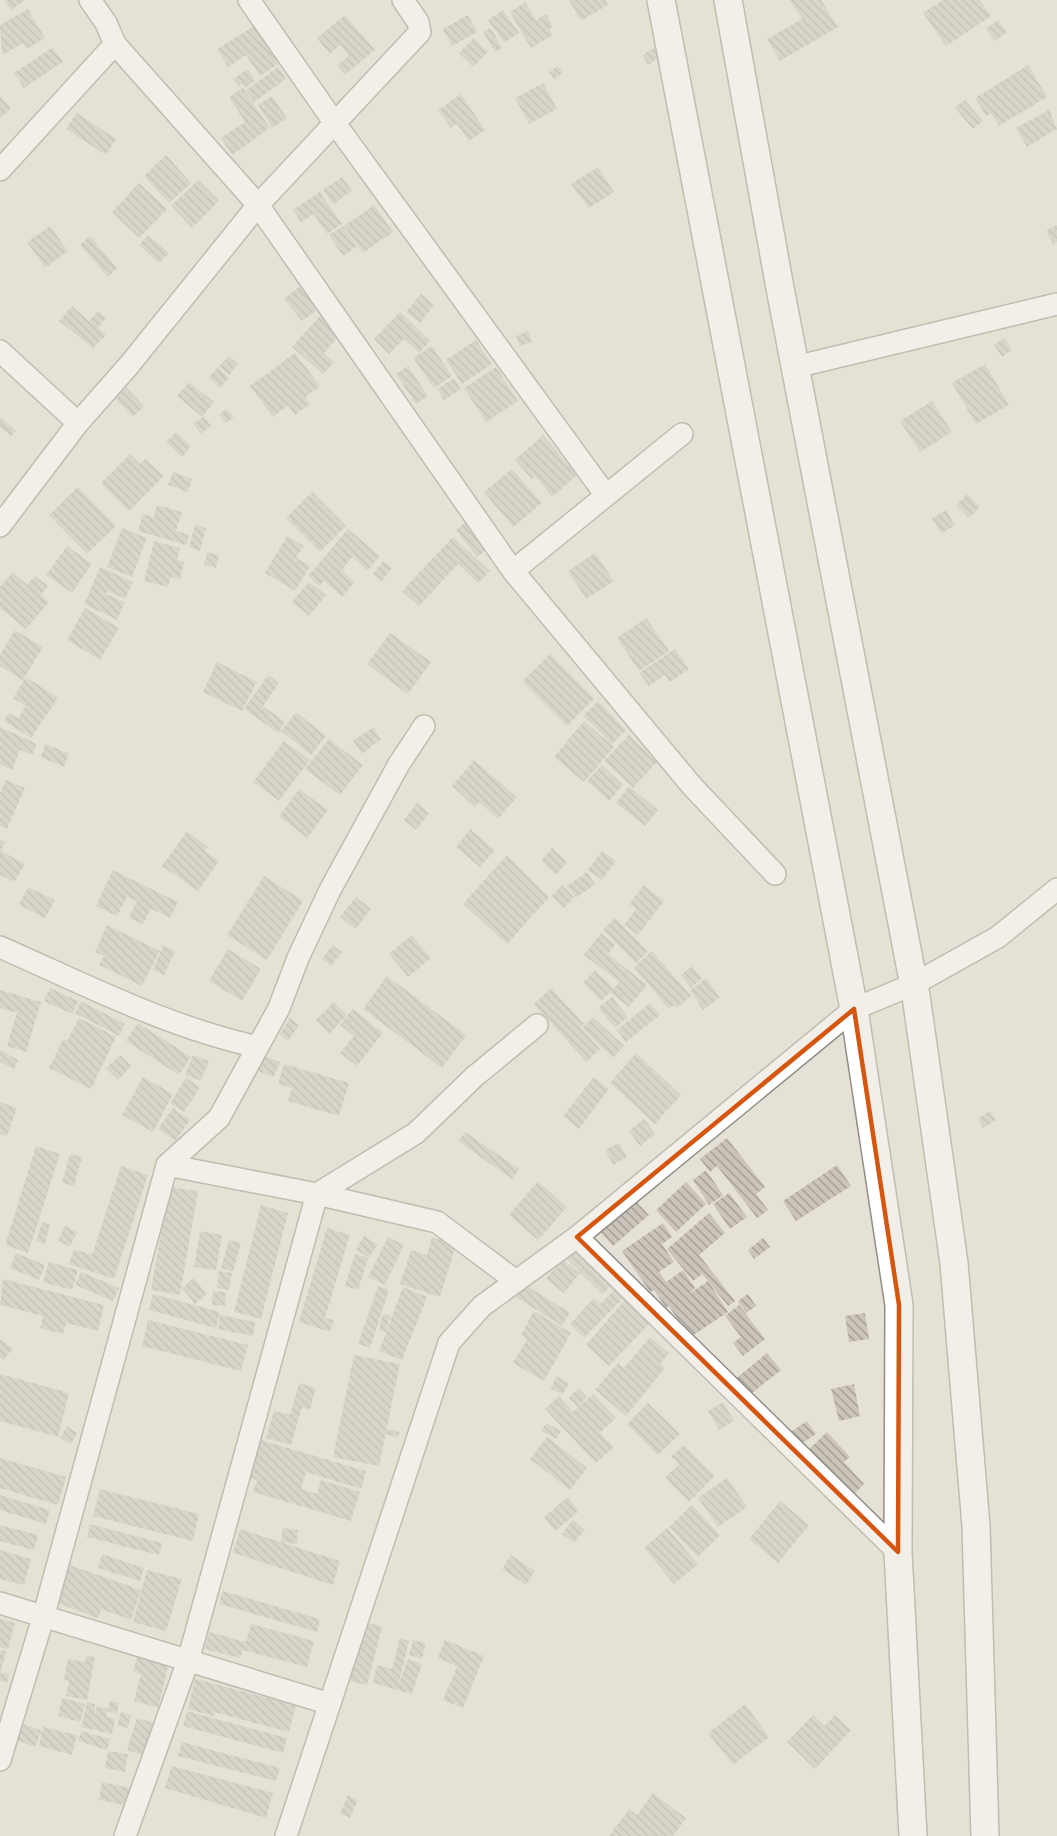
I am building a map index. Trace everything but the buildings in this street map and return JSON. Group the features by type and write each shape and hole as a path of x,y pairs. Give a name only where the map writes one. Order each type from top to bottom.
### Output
{"street":[{"path":"90,0 106,23 115,44 258,205 513,571 692,786 775,874"},
{"path":"249,0 334,122 605,494"},
{"path":"0,526 78,423 130,364 258,205 420,32 418,22 403,0"},
{"path":"662,0 854,1009 899,1305 898,1552 913,1836"},
{"path":"728,0 795,367 914,984 954,1263 976,1526 985,1836"},
{"path":"0,170 115,44"},
{"path":"795,367 1057,304"},
{"path":"0,351 78,423"},
{"path":"513,571 605,494 682,434"},
{"path":"0,1760 43,1618 167,1165 219,1118 279,1008 298,958 330,890 399,764 424,726"},
{"path":"286,1836 449,1343 482,1306 577,1237 854,1009 914,984 998,937 1057,889"},
{"path":"0,947 176,1024 212,1037 258,1047"},
{"path":"125,1836 188,1660 317,1194 416,1133 474,1077 537,1025"},
{"path":"167,1165 317,1194 437,1222 516,1281"},
{"path":"577,1237 898,1552"},
{"path":"0,1603 330,1704"}],"highlighted area":[{"path":"854,1009 899,1305 898,1552 577,1237"}]}
